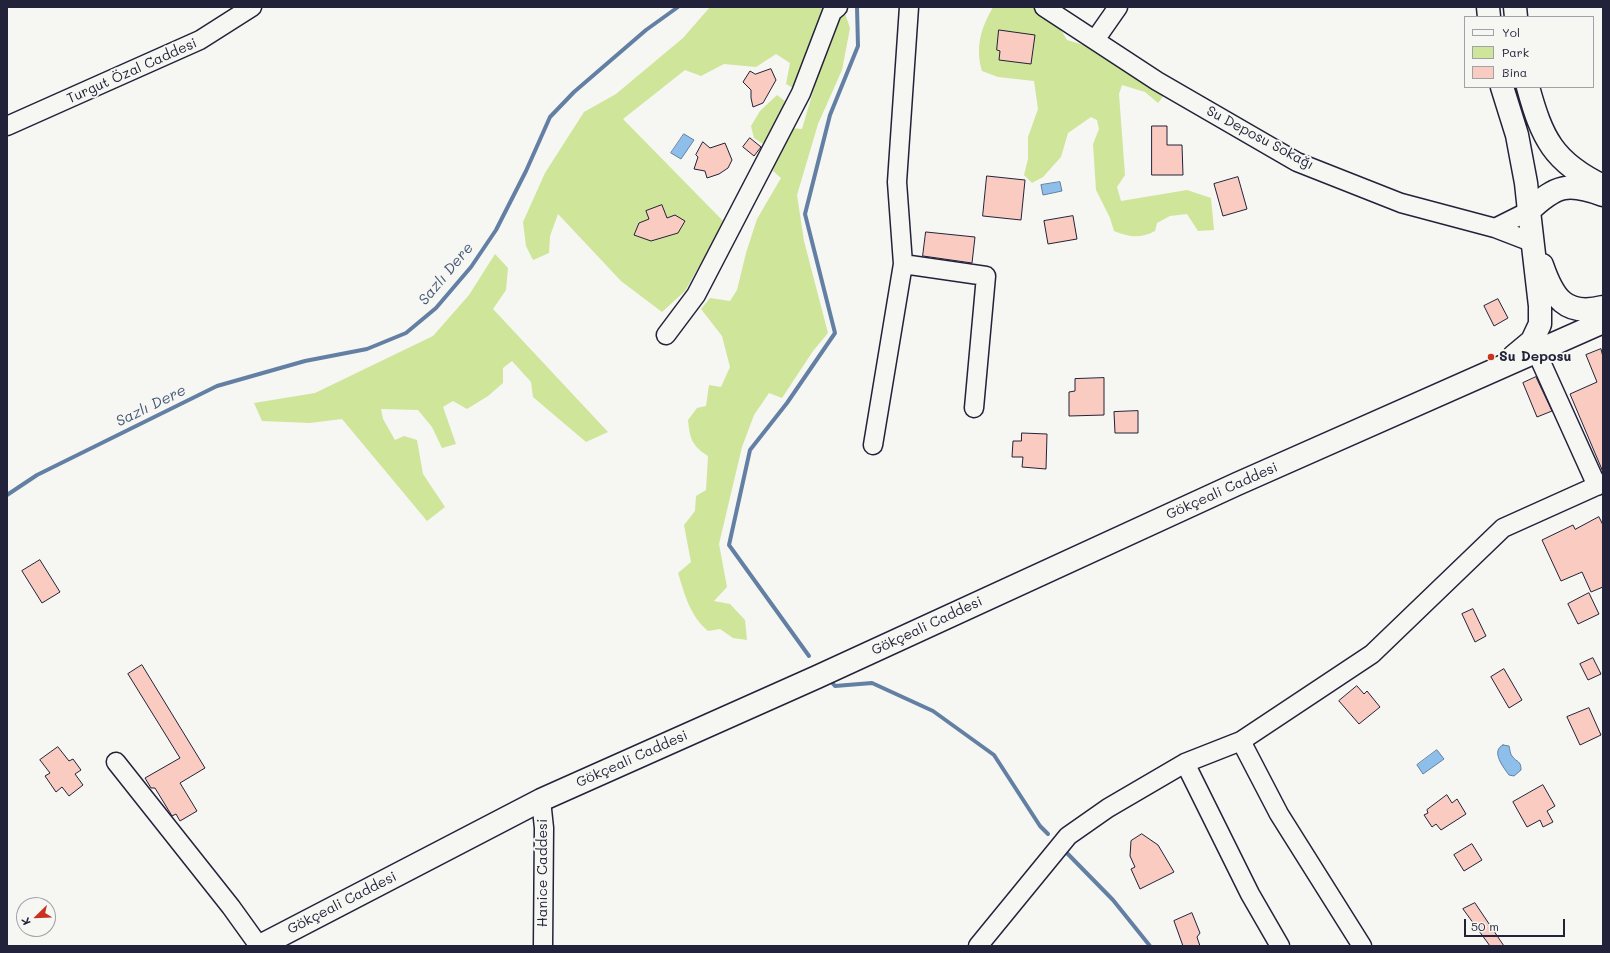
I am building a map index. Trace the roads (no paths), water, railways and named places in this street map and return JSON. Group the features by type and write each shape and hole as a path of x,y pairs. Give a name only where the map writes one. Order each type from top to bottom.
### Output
{"main road":[{"path":"1480,376 1517,354 1532,341 1540,324 1540,306 1534,243 1526,183 1517,135 1502,88"},
{"path":"1528,88 1537,120 1547,142 1568,165 1603,186"},
{"path":"1529,211 1553,191 1568,187 1586,189 1603,195"},
{"path":"1534,243 1546,276 1555,294 1563,304 1575,309 1591,310 1603,307"},
{"name":"Gökçeali Caddesi","path":"259,946 541,800 817,677 1055,566 1603,322"}],"street":[{"name":"Turgut Özal Caddesi","path":"7,126 200,40 252,7"},
{"path":"666,335 696,295 801,93 832,12 838,7"},
{"path":"873,445 903,264 897,182 909,7"},
{"name":"Su Deposu Sokağı","path":"1044,7 1157,81 1297,162 1401,203 1495,228 1534,243"},
{"path":"1095,40 1118,7"},
{"path":"1495,228 1529,211"},
{"path":"903,264 986,276 974,408"},
{"path":"978,946 1068,836 1108,808 1185,763 1241,741 1372,654 1503,528 1600,484 1536,351"},
{"path":"1241,741 1279,814 1362,946"},
{"path":"116,762 231,906 259,946"},
{"path":"1185,763 1250,894 1280,946"},
{"name":"Hanice Caddesi","path":"541,800 544,828 543,946"}],"water":[{"path":"684,134 694,140 681,159 671,153"},
{"path":"1060,182 1062,191 1043,195 1041,185"},
{"path":"1503,745 1509,746 1511,755 1520,765 1521,770 1514,776 1509,775 1499,760 1498,751"},
{"path":"1437,750 1444,759 1423,774 1417,765"}],"waterway":[{"name":"Sazlı Dere","path":"7,495 37,475 217,386 305,361 367,349 406,333 436,308 471,267 496,230 526,171 550,117 574,92 646,30 678,7"},
{"path":"809,656 729,545 750,450 787,403 835,333 805,214 830,115 858,46 857,7"},
{"path":"828,678 835,686 872,683 933,711 994,755 1040,826 1048,834"},
{"path":"1064,850 1113,900 1150,946"}],"place":[{"name":"Su Deposu","path":"1491,357"}]}
